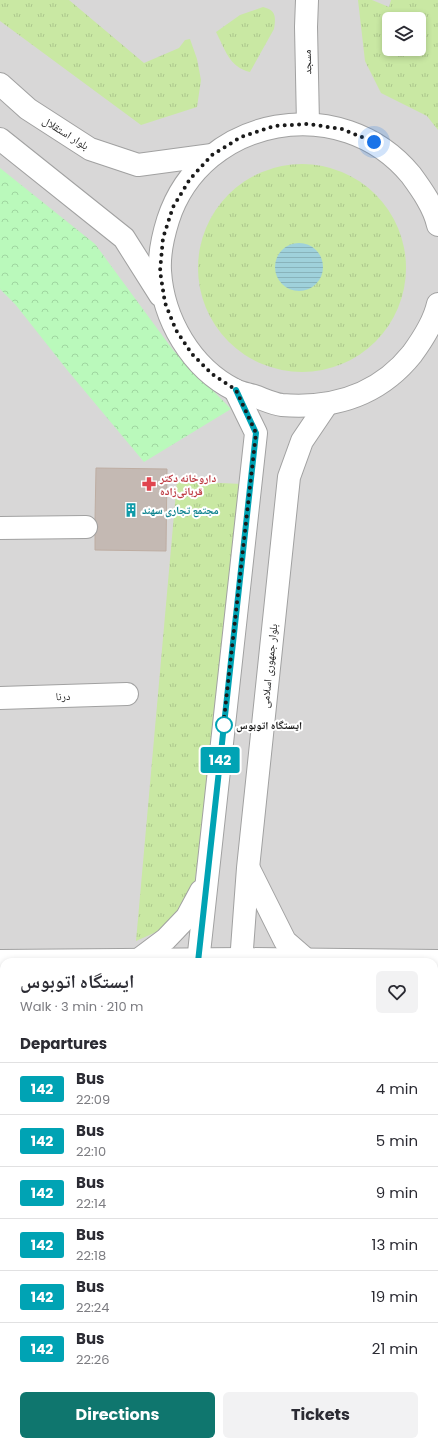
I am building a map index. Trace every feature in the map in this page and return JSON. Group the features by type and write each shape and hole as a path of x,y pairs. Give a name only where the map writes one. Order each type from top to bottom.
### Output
{"street":[{"name":"مسجد","path":"307,0 306,27 308,124"},
{"name":"بلوار استقلال","path":"0,84 28,109 90,149 138,164 212,155"},
{"path":"165,303 160,271 163,238 173,207 190,179 212,155 241,137 274,126 308,124 342,129 374,142 401,163 423,190 438,222"},
{"path":"0,138 124,238 165,303 176,330 192,354 212,374 236,390 280,405 327,404 355,397 380,383 403,364 430,336 438,304"},
{"path":"198,958 256,433 236,390"},
{"name":"بلوار جمهوری اسلامی","path":"242,958 248,868 289,477 302,441 327,404"},
{"path":"0,528 86,527"},
{"name":"درنا","path":"0,698 127,694"},
{"path":"248,868 285,941 306,958"},
{"path":"141,958 166,939 187,917 207,878"}],"shaded area":[{"path":"0,0 438,0 438,958 0,958"}],"green space":[{"path":"0,0 69,0 144,63 179,48 185,40 190,39 197,59 201,80 197,107 141,125 0,21"},
{"path":"358,0 372,0 389,7 391,0 438,0 438,130 427,116 381,93 365,61"},
{"path":"263,7 273,12 275,18 274,29 250,72 243,70 232,62 216,32 240,15"},
{"path":"292,164 312,164 332,168 351,176 360,181 376,194 389,210 398,228 402,238 406,258 406,278 402,298 398,308 389,326 376,342 360,355 332,368 312,372 292,372 272,368 253,360 244,355 228,342 215,326 202,298 198,278 198,258 202,238 210,219 215,210 228,194 244,181 272,168"},
{"path":"0,168 95,244 173,350 231,409 144,462 68,371 15,304 0,289"},
{"path":"177,481 242,484 195,881 179,909 163,929 136,941"}],"water":[{"path":"299,243 308,245 316,250 321,258 323,267 321,276 316,284 308,289 299,291 290,289 282,284 277,276 275,267 277,258 282,250 290,245"}],"building":[{"name":"مجتمع تجاری سهند","path":"96,468 167,469 166,551 95,550 95,535 98,527 95,519"}],"bus line":[{"name":"142","path":"198,958 256,433 236,390"}],"place":[{"name":"داروخانه دکتر قربانی‌زاده","path":"149,484"},
{"name":"مجتمع تجاری سهند","path":"131,510"},
{"name":"ایستگاه اتوبوس","path":"224,725"}],"route":[{"path":"224,725 223,728 256,433 236,390 212,374 192,354 176,330 165,303 160,271 163,238 173,207 190,179 212,155 241,137 274,126 308,124 342,129 374,142"}]}
